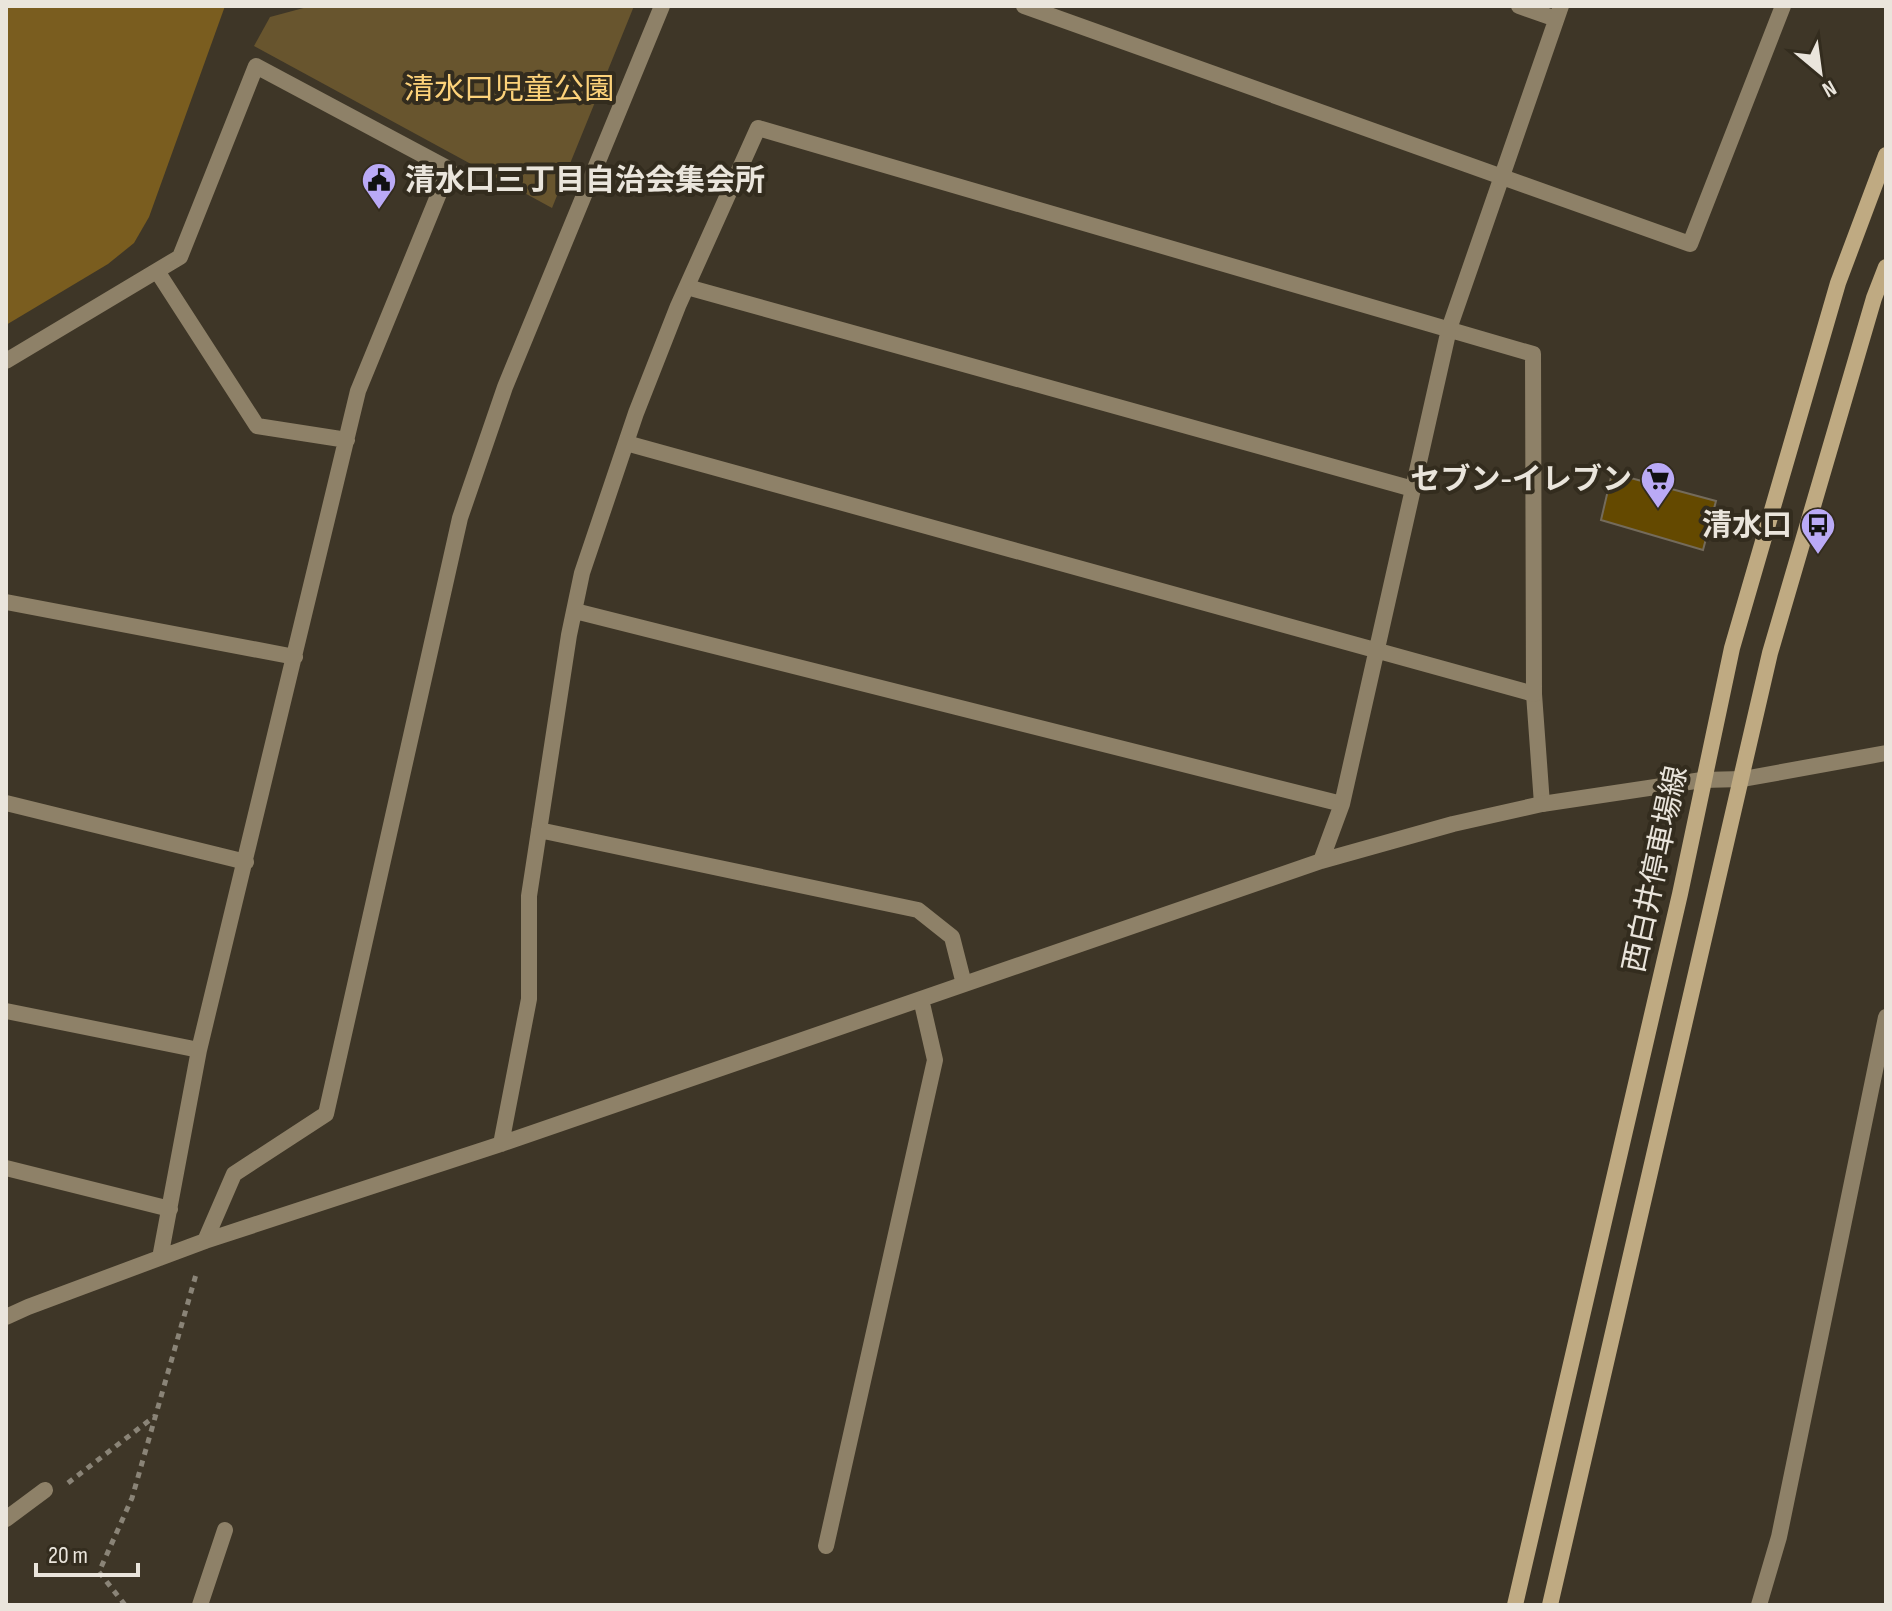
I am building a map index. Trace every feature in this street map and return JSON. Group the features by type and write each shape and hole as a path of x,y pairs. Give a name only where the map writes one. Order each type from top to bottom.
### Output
{"main road":[{"name":"西白井停車場線","path":"1515,1605 1680,894 1732,648 1838,283 1886,155"},
{"name":"西白井停車場線","path":"1550,1605 1770,653 1874,298 1886,267"}],"street":[{"path":"205,1241 234,1174 326,1114 460,518 505,387 662,6"},
{"path":"1024,6 1690,244 1783,6"},
{"path":"1321,861 1342,804 1449,329 1559,13 1519,6"},
{"path":"6,361 180,257 256,66 449,169 358,391 199,1050 160,1258"},
{"path":"501,1144 529,999 529,896 582,573 626,443 687,287 758,128 1533,354 1534,694 1542,804"},
{"path":"157,271 257,426 347,440"},
{"path":"687,287 1413,489"},
{"path":"626,443 1534,694"},
{"path":"6,602 295,657"},
{"path":"575,611 1342,804"},
{"path":"6,1317 205,1241 501,1144 1321,861 1453,824 1542,804 1702,780 1743,779 1886,753"},
{"path":"6,803 246,862"},
{"path":"539,830 918,910 952,937 964,984"},
{"path":"826,1546 935,1060 921,999"},
{"path":"6,1011 199,1050"},
{"path":"1759,1605 1779,1537 1886,1017"},
{"path":"6,1168 170,1209"},
{"path":"6,1519 45,1490"},
{"path":"200,1605 225,1530"}],"path":[{"path":"125,1605 99,1572 132,1498 205,1241"},
{"path":"45,1490 61,1488 155,1416"}],"green space":[{"name":"清水口児童公園","path":"311,6 634,6 552,208 254,46 270,17"}],"shaded area":[{"path":"6,6 225,6 149,217 134,243 108,264 6,325"}],"building":[{"name":"セブン-イレブン","path":"1612,473 1716,501 1703,550 1601,520"}],"place":[{"name":"清水口三丁目自治会集会所","path":"379,211"},
{"name":"セブン-イレブン","path":"1658,510"},
{"name":"清水口","path":"1818,556"}]}
